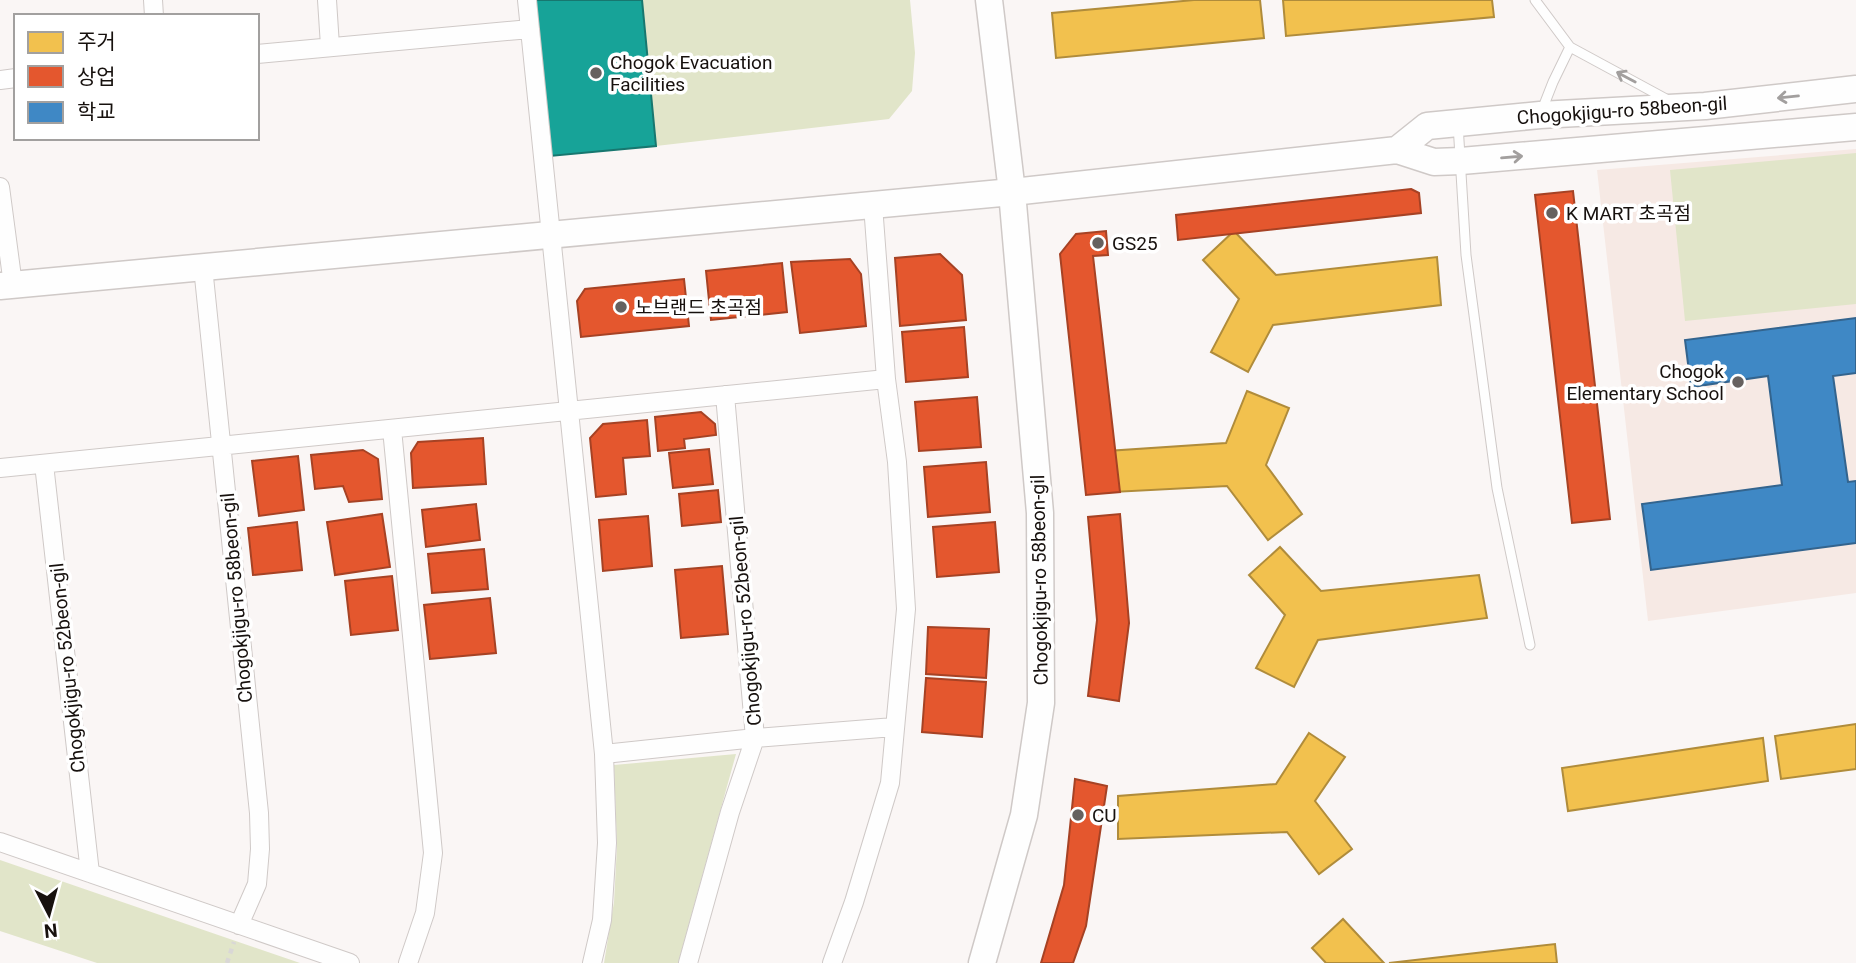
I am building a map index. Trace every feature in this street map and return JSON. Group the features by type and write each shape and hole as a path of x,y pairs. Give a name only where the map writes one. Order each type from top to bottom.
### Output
{"street":[{"path":"327,0 330,46"},
{"path":"527,0 604,754 607,843 602,920 592,963"},
{"name":"Chogokjigu-ro 58beon-gil","path":"982,963 1024,815 1041,703 1041,513 1012,192 989,0"},
{"path":"259,54 530,29"},
{"name":"Chogokjigu-ro 58beon-gil","path":"1397,150 1427,126 1540,115 1682,107 1856,89"},
{"name":"Chogokjigu-ro 58beon-gil","path":"0,187 6,286 1012,192 1397,150 1434,162 1461,161 1856,127"},
{"path":"832,963 854,902 890,783 906,610 897,462 886,379 873,205"},
{"name":"Chogokjigu-ro 58beon-gil","path":"203,267 260,849 257,884 239,925"},
{"path":"0,468 886,379"},
{"name":"Chogokjigu-ro 52beon-gil","path":"688,963 730,812 755,738 725,395"},
{"path":"393,429 433,853 425,913 408,963"},
{"name":"Chogokjigu-ro 52beon-gil","path":"44,464 90,873"},
{"path":"604,754 894,727"},
{"path":"0,842 349,963"}],"lane":[{"path":"1535,0 1570,47 1682,107"},
{"path":"1540,115 1570,47"},
{"path":"1458,123 1466,255 1497,488 1530,646"}],"shaded area":[{"name":"Chogok Elementary School","path":"1856,149 1856,593 1648,621 1597,170"}],"green space":[{"path":"642,0 910,0 915,53 912,91 889,119 656,146"},
{"path":"1856,153 1856,304 1685,321 1670,170"},
{"path":"736,754 678,963 604,963 614,902 617,846 614,765"},
{"path":"0,860 300,963 97,963 0,931"}],"building: 주거":[{"path":"1194,0 1260,0 1264,38 1056,58 1052,13"},
{"path":"1283,0 1492,0 1494,17 1286,36"},
{"path":"1234,231 1276,275 1437,257 1441,305 1273,325 1248,372 1211,352 1239,299 1203,260"},
{"path":"1247,391 1289,408 1266,465 1302,514 1268,540 1227,486 1113,492 1107,451 1226,443"},
{"path":"1280,547 1321,591 1479,575 1487,618 1318,640 1294,687 1256,668 1285,615 1249,575"},
{"path":"1856,724 1856,769 1781,779 1775,736"},
{"path":"1309,733 1345,757 1315,801 1352,849 1319,874 1287,832 1118,839 1118,796 1276,784"},
{"path":"1763,738 1768,781 1568,811 1562,768"},
{"path":"1343,919 1384,963 1326,963 1312,948"},
{"path":"1555,944 1557,963 1389,963"}],"building: 상업":[{"path":"1411,189 1419,193 1421,213 1178,240 1176,215"},
{"path":"1573,191 1610,519 1572,523 1535,195"},
{"path":"1106,231 1108,255 1093,256 1120,492 1086,495 1060,254 1076,234"},
{"path":"940,254 962,275 966,320 900,326 895,258"},
{"path":"850,259 861,274 866,326 800,333 791,262"},
{"path":"782,263 787,312 711,320 706,271"},
{"path":"684,279 689,326 581,337 577,301 585,289"},
{"path":"964,327 968,377 906,382 902,332"},
{"path":"977,397 981,447 919,451 915,402"},
{"path":"701,412 715,424 716,435 684,439 685,448 658,451 655,417"},
{"path":"647,420 650,456 623,458 626,494 596,497 590,438 603,424"},
{"path":"483,438 486,484 413,488 411,453 418,442"},
{"path":"709,449 713,484 673,488 669,453"},
{"path":"363,450 378,459 382,499 349,502 343,486 315,489 311,455"},
{"path":"298,456 304,510 259,516 252,461"},
{"path":"986,462 990,512 928,517 924,467"},
{"path":"718,490 721,522 682,526 679,494"},
{"path":"476,504 480,540 426,547 422,510"},
{"path":"382,514 390,567 335,575 327,522"},
{"path":"1120,514 1129,623 1119,701 1088,696 1097,620 1088,517"},
{"path":"648,516 652,566 603,571 599,520"},
{"path":"297,522 302,570 253,575 248,528"},
{"path":"995,522 999,572 937,577 933,527"},
{"path":"484,549 488,589 432,593 428,554"},
{"path":"722,566 728,634 681,638 675,570"},
{"path":"392,576 398,630 351,635 345,581"},
{"path":"490,598 496,653 430,659 424,605"},
{"path":"928,627 989,629 986,678 926,674"},
{"path":"926,678 986,682 982,737 922,732"},
{"path":"1075,779 1107,786 1086,926 1073,963 1041,963 1064,885"}],"building: 학교":[{"path":"1856,318 1856,373 1833,376 1848,482 1856,481 1856,543 1651,570 1642,504 1782,485 1768,376 1691,387 1685,340"}],"building: 공공":[{"name":"Chogok Evacuation Facilities","path":"535,0 642,0 656,146 550,156"}],"place":[{"name":"Chogok Evacuation Facilities","path":"596,73"},
{"name":"K MART 초곡점","path":"1552,213"},
{"name":"GS25","path":"1098,243"},
{"name":"노브랜드 초곡점","path":"621,307"},
{"name":"Chogok Elementary School","path":"1738,382"},
{"name":"CU","path":"1078,815"}]}
